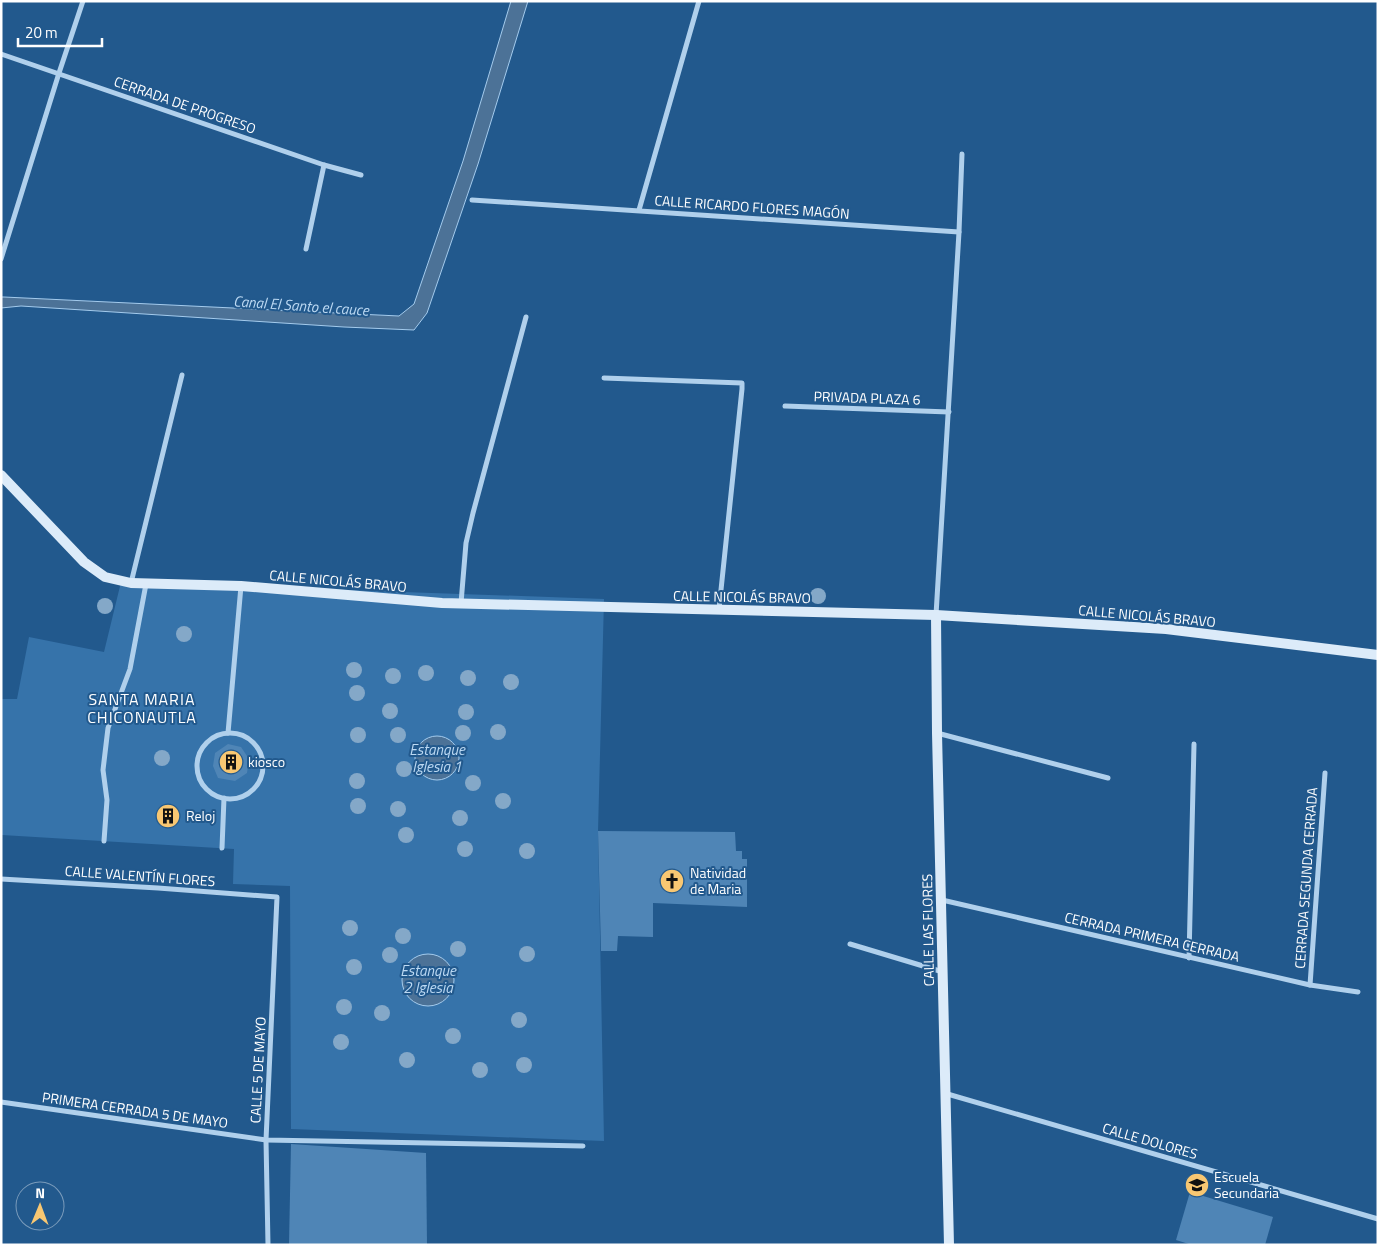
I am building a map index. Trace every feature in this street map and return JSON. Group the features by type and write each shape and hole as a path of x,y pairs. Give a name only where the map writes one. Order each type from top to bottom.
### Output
{"street":[{"path":"1,259 83,1"},
{"name":"CALLE RICARDO FLORES MAGÓN","path":"699,1 639,210 959,232"},
{"name":"CERRADA DE PROGRESO","path":"1,54 324,165 362,175"},
{"path":"936,615 949,412 962,154"},
{"path":"306,248 324,165"},
{"path":"472,200 639,210"},
{"path":"461,604 466,543 526,317"},
{"path":"131,584 182,375"},
{"path":"604,378 742,383 719,610"},
{"name":"PRIVADA PLAZA 6","path":"785,406 949,412"},
{"name":"CALLE NICOLÁS BRAVO","path":"1,475 84,562 105,576 131,584 241,586 461,604 936,615 1166,629 1378,655"},
{"path":"104,841 108,800 103,770 108,728 130,669 146,583"},
{"path":"228,733 241,586"},
{"name":"CALLE LAS FLORES","path":"936,615 936,733 942,900 944,1093 949,1245"},
{"path":"228,733 239,734 256,746 261,755 261,776 249,792 240,797 224,798 209,792 201,783 197,773 197,761 200,750 207,741 228,733"},
{"path":"936,733 1108,778"},
{"path":"1189,958 1194,744"},
{"name":"CERRADA SEGUNDA CERRADA","path":"1310,985 1324,773"},
{"path":"222,848 224,798"},
{"name":"CALLE VALENTÍN FLORES","path":"1,879 277,897"},
{"name":"CALLE 5 DE MAYO","path":"268,1245 266,1140 277,897"},
{"name":"CERRADA PRIMERA CERRADA","path":"942,900 1310,985 1358,992"},
{"path":"850,944 943,972"},
{"name":"CALLE DOLORES","path":"944,1093 1378,1219"},
{"name":"PRIMERA CERRADA 5 DE MAYO","path":"1,1102 266,1140 583,1146"}],"shaded area":[{"path":"121,582 604,599 598,832 604,1141 291,1129 290,886 233,884 234,849 2,835 1,856 1,699 17,699 29,637 104,652"}],"water":[{"path":"511,1 528,1 478,164 427,313 414,330 21,306 1,308 1,297 4,297 399,316 414,304 463,161"},
{"name":"Estanque Iglesia 1","path":"433,736 441,736 453,742 459,758 453,774 441,780 433,780 421,774 415,762 415,754 421,742"},
{"name":"Estanque 2 Iglesia","path":"423,954 433,954 443,958 450,965 454,980 450,995 443,1002 433,1006 423,1006 413,1002 406,995 402,985 402,975 406,965 413,958"}],"building":[{"name":"kiosco","path":"228,744 241,747 249,759 247,773 235,781 218,778 213,766 215,753"},
{"name":"Reloj","path":"160,808 175,809 175,824 160,823"},
{"name":"Natividad de Maria","path":"598,831 735,832 736,851 742,851 742,859 747,859 747,907 653,903 653,937 618,936 617,951 601,951"},
{"path":"291,1144 426,1153 427,1245 289,1245"},
{"path":"1190,1192 1273,1217 1265,1245 1192,1245 1176,1240"}],"place":[{"name":"kiosco","path":"231,762"},
{"name":"Reloj","path":"168,816"},
{"name":"Natividad de Maria","path":"672,881"},
{"name":"Escuela Secundaria","path":"1197,1185"}],"district":[{"name":"SANTA MARIA CHICONAUTLA","path":"142,708"}],"water label":[{"name":"Canal El Santo el cauce","path":"301,306"}]}
